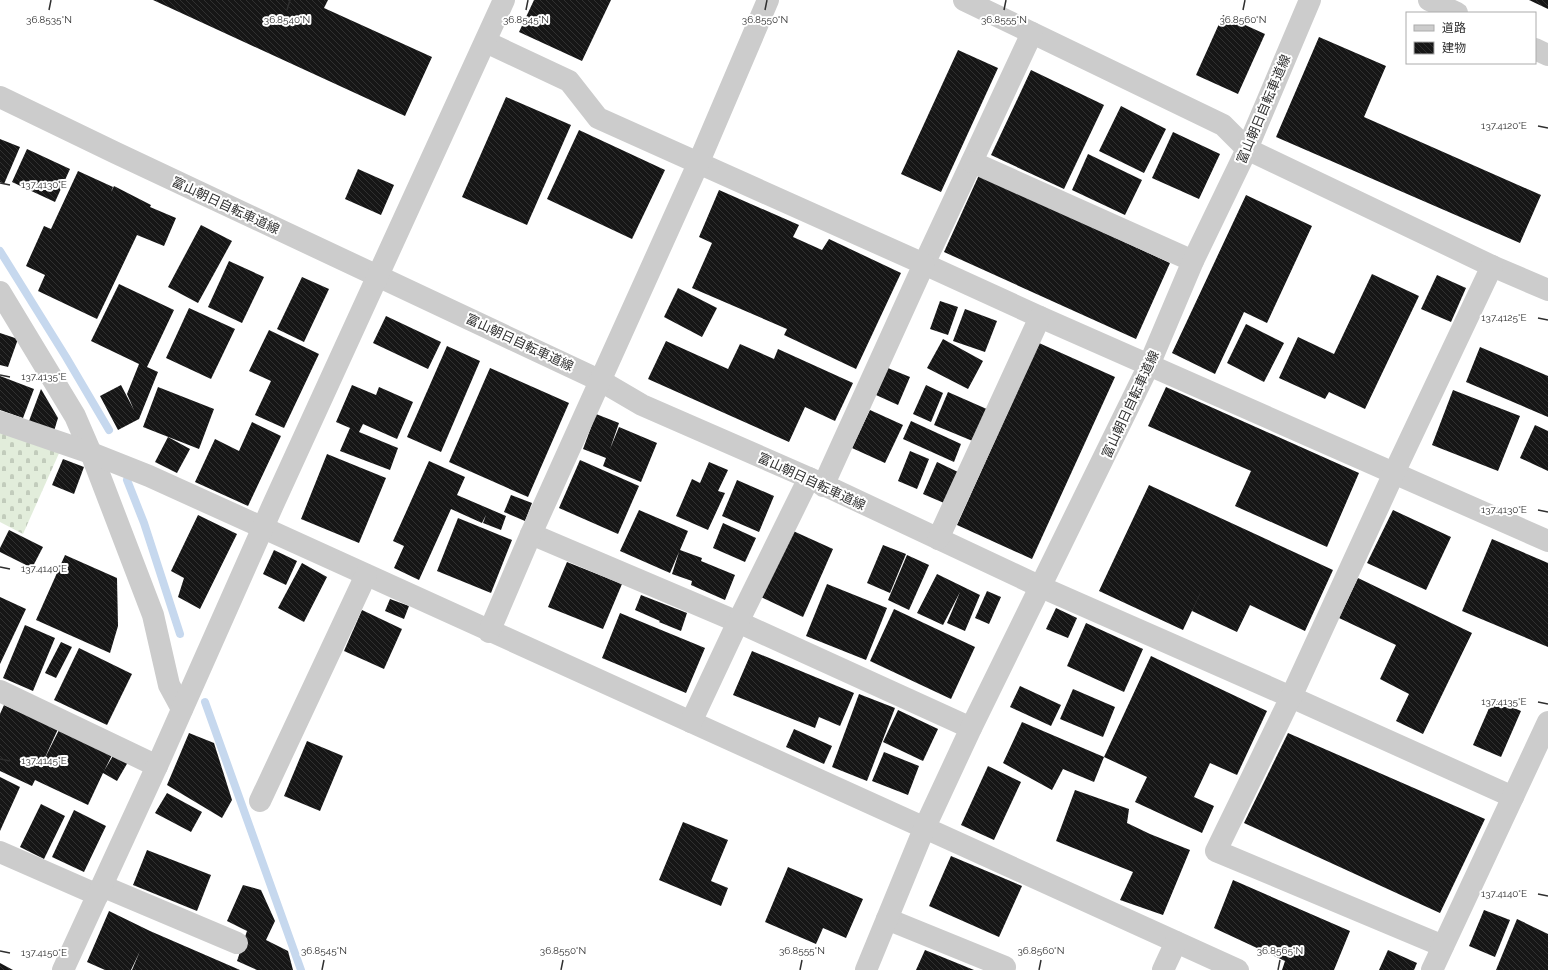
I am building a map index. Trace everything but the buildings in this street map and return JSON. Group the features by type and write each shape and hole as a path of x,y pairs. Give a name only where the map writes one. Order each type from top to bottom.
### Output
{"street":[{"path":"70,968 100,890 263,528 504,0"},
{"path":"489,632 531,534 698,164 768,0"},
{"path":"964,0 1223,125 1247,149 1492,266 1548,290"},
{"name":"富山朝日自転車道線","path":"0,97 130,160 601,381 642,405 816,482 1041,587 1149,365 1193,261 1247,149 1310,0"},
{"path":"1429,0 1455,12"},
{"path":"691,722 738,622 816,482 924,264 1032,33"},
{"path":"486,42 569,81 598,118 1040,317 1548,541"},
{"path":"1536,49 1548,55"},
{"path":"972,162 1193,261"},
{"path":"1443,946 1216,851 1291,697 1394,473 1492,266"},
{"path":"0,292 75,416 91,453 153,615 169,685 182,709"},
{"path":"938,539 1040,317"},
{"path":"0,422 91,453 149,476 489,632 1238,970"},
{"path":"531,534 738,622 971,728"},
{"path":"260,801 366,576"},
{"path":"866,970 924,829 971,728 1041,587 1513,797"},
{"path":"0,691 157,766"},
{"path":"1432,970 1548,722"},
{"path":"0,852 237,943"},
{"path":"887,918 1006,967"},
{"path":"1163,970 1176,942"}],"green space":[{"path":"0,429 60,451 23,534 0,522"}],"waterway":[{"path":"0,251 66,357 109,430"},
{"path":"127,480 144,523 180,634"},
{"path":"205,702 301,970"}]}
